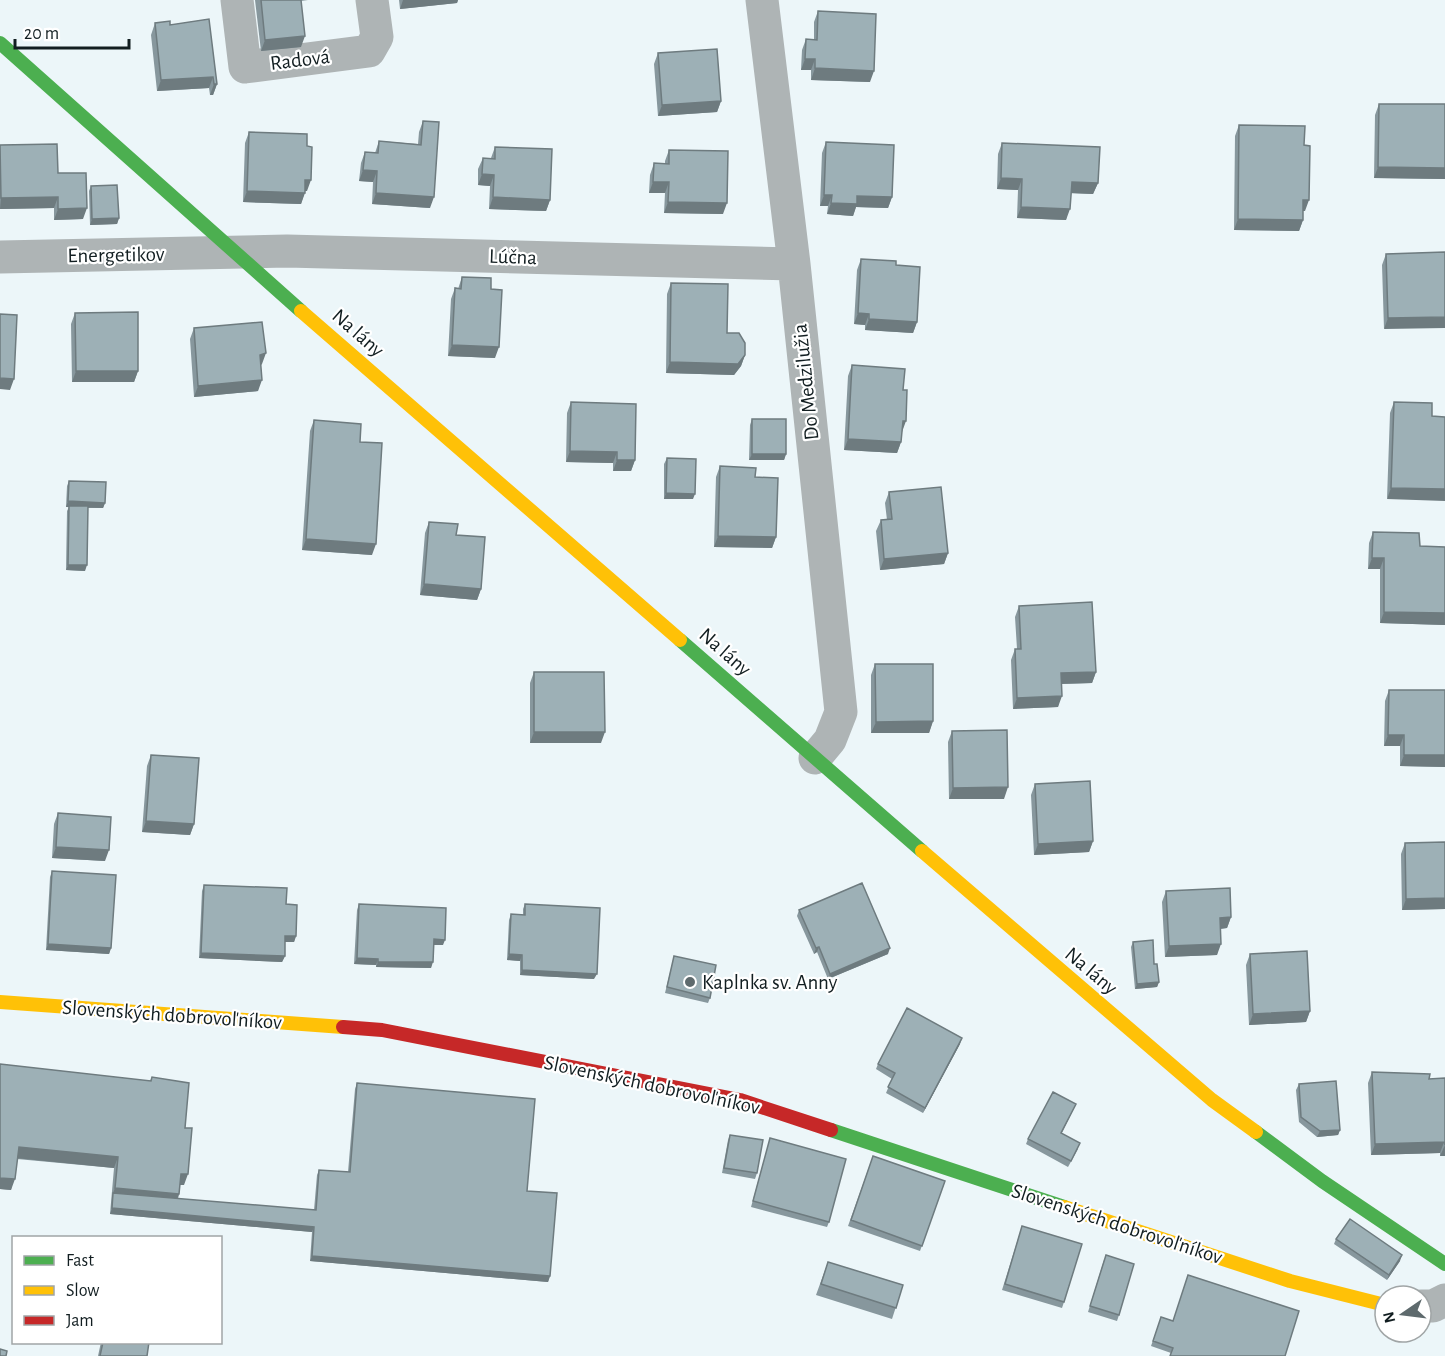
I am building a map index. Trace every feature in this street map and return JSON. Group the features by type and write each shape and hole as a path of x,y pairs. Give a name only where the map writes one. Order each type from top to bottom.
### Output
{"street":[{"name":"Radová","path":"237,0 245,67 369,51 377,37 372,0"},
{"name":"Do Medzilužia","path":"762,0 777,142 794,264 841,712 830,740 815,758"},
{"name":"Na lány","path":"0,43 232,251 1082,990 1212,1100 1322,1181 1445,1264"},
{"name":"Lúčna","path":"232,251 794,264"},
{"name":"Energetikov","path":"0,257 152,255 232,251"},
{"name":"Slovenských dobrovoľníkov","path":"0,1002 382,1030 740,1100 1290,1281 1373,1302"}],"building":[{"path":"261,0 301,0 305,36 265,40"},
{"path":"818,11 876,14 874,71 815,68 815,59 805,59 806,39 817,40"},
{"path":"209,19 217,84 214,84 213,77 161,80 155,23 170,21 170,25"},
{"path":"717,49 721,101 662,105 658,53"},
{"path":"1379,104 1445,104 1445,168 1378,167"},
{"path":"423,121 439,122 434,197 376,193 377,171 363,170 365,152 378,153 379,141 421,145"},
{"path":"1239,125 1305,126 1304,145 1310,146 1309,200 1303,200 1303,220 1238,219"},
{"path":"249,132 307,134 307,146 312,147 311,180 305,180 305,193 247,191"},
{"path":"826,142 894,145 892,197 857,196 857,204 831,203 832,195 824,195"},
{"path":"1002,143 1100,147 1098,183 1072,182 1070,209 1021,207 1022,179 1001,178"},
{"path":"57,144 58,173 86,173 87,208 58,209 58,197 1,198 0,145"},
{"path":"495,147 552,149 550,200 493,197 494,175 482,174 483,158 495,159"},
{"path":"669,150 728,151 727,203 668,202 669,182 653,182 654,163 669,164"},
{"path":"117,185 119,218 92,219 91,186"},
{"path":"1445,252 1445,317 1388,318 1386,254"},
{"path":"861,259 896,261 896,265 920,267 917,322 869,319 869,314 858,313"},
{"path":"462,277 491,278 491,289 502,290 499,347 452,345 455,288 461,289"},
{"path":"671,283 728,284 727,333 739,333 745,343 745,355 738,364 670,362"},
{"path":"138,312 138,371 76,371 75,313"},
{"path":"0,314 17,315 14,379 0,378"},
{"path":"262,322 266,353 260,355 262,380 198,386 194,328"},
{"path":"852,365 905,369 903,390 907,390 906,421 903,421 901,442 848,439"},
{"path":"571,402 636,404 635,460 617,460 617,452 570,451"},
{"path":"1394,402 1432,403 1432,416 1445,417 1445,489 1391,488"},
{"path":"752,419 786,419 786,454 752,454"},
{"path":"314,420 361,424 360,442 382,443 376,544 306,539"},
{"path":"667,458 696,459 695,494 666,493"},
{"path":"720,466 756,468 755,477 778,478 776,537 718,536"},
{"path":"69,481 106,482 105,503 68,501"},
{"path":"941,487 948,553 884,559 881,520 892,519 889,492"},
{"path":"69,506 88,506 87,565 68,565"},
{"path":"429,522 458,524 456,535 485,537 481,589 424,584"},
{"path":"1373,532 1419,533 1420,546 1445,547 1445,613 1384,612 1384,558 1372,558"},
{"path":"1092,602 1096,672 1061,673 1062,696 1017,698 1015,649 1021,649 1019,606"},
{"path":"875,664 933,664 933,721 876,722"},
{"path":"534,672 604,672 605,732 534,732"},
{"path":"1389,690 1445,690 1445,755 1404,755 1404,735 1388,735"},
{"path":"1007,730 1008,787 953,788 952,731"},
{"path":"151,755 199,758 194,824 146,821"},
{"path":"1090,781 1093,841 1038,844 1035,784"},
{"path":"58,813 111,817 109,850 56,847"},
{"path":"1445,842 1445,898 1406,899 1405,843"},
{"path":"52,871 116,875 111,948 48,944"},
{"path":"862,883 890,948 830,974 819,947 816,948 799,910"},
{"path":"204,885 287,888 286,904 297,905 296,936 285,936 285,956 201,953"},
{"path":"1230,888 1231,917 1220,918 1221,944 1169,946 1166,891"},
{"path":"359,904 446,908 445,940 434,939 433,962 378,962 378,959 357,958"},
{"path":"525,904 600,908 597,974 522,970 522,955 509,954 511,914 525,915"},
{"path":"1153,940 1154,964 1157,964 1159,982 1137,984 1133,942"},
{"path":"1307,951 1310,1011 1253,1014 1250,954"},
{"name":"Kaplnka sv. Anny","path":"674,956 716,965 710,998 667,987"},
{"path":"907,1008 962,1038 925,1108 888,1087 895,1073 878,1064"},
{"path":"0,1064 151,1081 152,1077 189,1083 185,1128 192,1128 188,1174 181,1174 179,1194 115,1188 118,1157 19,1147 15,1179 0,1178"},
{"path":"1372,1072 1430,1074 1429,1079 1445,1078 1445,1145 1444,1142 1375,1144"},
{"path":"1336,1081 1340,1130 1320,1131 1301,1117 1299,1084"},
{"path":"357,1083 535,1099 527,1191 557,1193 550,1276 312,1256 314,1227 112,1208 113,1193 316,1210 319,1170 350,1172"},
{"path":"1053,1092 1076,1104 1061,1133 1080,1143 1071,1161 1028,1139"},
{"path":"730,1135 763,1140 757,1173 724,1168"},
{"path":"770,1138 846,1159 829,1222 753,1201"},
{"path":"873,1156 945,1181 922,1246 851,1220"},
{"path":"1350,1219 1402,1255 1389,1275 1336,1239"},
{"path":"1022,1226 1082,1244 1064,1302 1005,1284"},
{"path":"1106,1255 1134,1264 1119,1315 1090,1306"},
{"path":"828,1262 903,1285 896,1308 821,1284"},
{"path":"1188,1275 1299,1311 1285,1356 1170,1356 1173,1348 1153,1341 1161,1317 1173,1321"},
{"path":"103,1344 149,1344 147,1356 100,1356"},
{"path":"0,1349 7,1351 6,1356 0,1356"}],"traffic: fast":[{"path":"0,43 301,311"},
{"path":"680,640 922,851"},
{"path":"831,1130 1064,1207"},
{"path":"1256,1132 1322,1181 1445,1264"}],"traffic: slow":[{"path":"301,311 680,640"},
{"path":"922,851 1212,1100 1256,1132"},
{"path":"0,1002 343,1027"},
{"path":"1064,1207 1290,1281 1373,1302"}],"traffic: jam":[{"path":"343,1027 382,1030 740,1100 831,1130"}],"place":[{"name":"Kaplnka sv. Anny","path":"690,982"}]}
